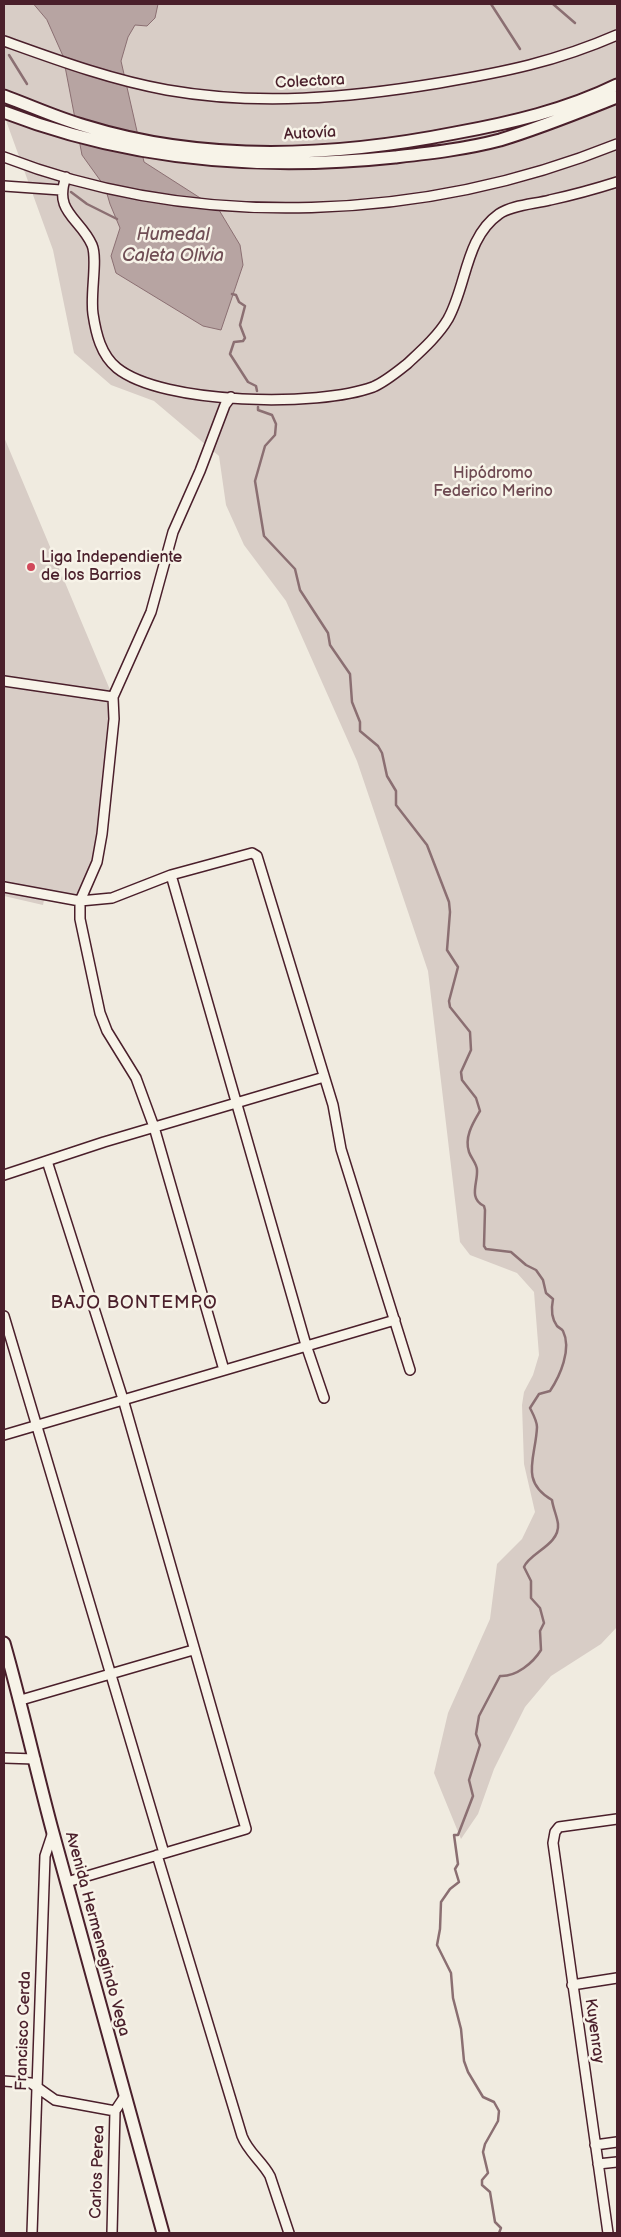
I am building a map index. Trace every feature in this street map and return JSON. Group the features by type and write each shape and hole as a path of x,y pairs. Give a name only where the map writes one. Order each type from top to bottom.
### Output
{"street":[{"name":"Colectora","path":"4,41 63,62 143,85 205,95 278,100 394,90 517,69 567,56 617,35"},
{"name":"Autovía","path":"4,96 86,126 144,139 213,149 288,153 406,143 487,127 545,112 617,85"},
{"name":"Autovía","path":"4,112 37,125 169,154 211,160 308,163 383,158 477,145 532,130 617,97"},
{"path":"4,157 66,177 157,198 208,204 324,207 398,201 474,188 544,170 617,144"},
{"path":"66,177 61,190 70,216 93,246 91,304 94,326 106,356 118,369 140,380 170,388 231,397 290,401 340,396 374,386 403,367 440,332 449,318 474,245 480,233 492,219 502,212 617,182"},
{"path":"4,186 61,190"},
{"path":"224,1370 154,1127 136,1078 107,1031 100,1013 80,919 80,900 97,862 102,834 114,719 114,697 151,612 175,526 231,397"},
{"path":"4,681 114,697"},
{"path":"4,887 80,900 112,898 170,875 252,854 257,856 324,1076 342,1149 410,1370"},
{"path":"170,875 238,1101 306,1345 324,1398"},
{"path":"4,1175 238,1101 324,1076"},
{"path":"47,1161 123,1399 193,1650 246,1829 67,1882"},
{"path":"4,1316 110,1673 160,1854 242,2136 250,2153 270,2176 290,2233"},
{"path":"4,1435 36,1424 395,1320"},
{"name":"Avenida Hermenegindo Vega","path":"4,1643 21,1700 53,1831 163,2233"},
{"path":"21,1700 193,1650"},
{"path":"4,1758 35,1759"},
{"name":"Kuyenray","path":"608,2233 553,1843 554,1832 559,1828 617,1818"},
{"name":"Francisco Cerda","path":"32,2233 45,1856 53,1831"},
{"path":"572,1985 617,1978"},
{"name":"Carlos Perea","path":"4,2081 25,2082 55,2100 115,2111"},
{"name":"Carlos Perea","path":"112,2233 115,2111 125,2096"},
{"path":"595,2145 617,2142"},
{"path":"598,2164 617,2162"}],"green space":[{"name":"Hipódromo Federico Merino","path":"4,4 617,4 617,1627 601,1644 551,1676 525,1707 494,1769 478,1814 461,1839 434,1773 448,1713 490,1619 497,1564 522,1539 535,1512 524,1464 522,1405 524,1392 533,1375 539,1355 534,1292 517,1273 470,1255 460,1242 428,971 357,761 286,601 244,545 226,505 219,456 154,401 111,385 74,353 53,250 4,115"},
{"name":"Liga Independiente de los Barrios","path":"4,437 113,697 102,834 80,901 45,895 43,905 4,896"}],"water":[{"name":"Humedal Caleta Olivia","path":"34,4 158,4 155,18 147,26 135,25 128,37 121,61 144,162 219,210 240,245 243,265 221,330 203,326 116,273 111,256 120,228 105,187 82,155 63,56 47,20"}],"waterway":[{"path":"491,4 520,49"},
{"path":"553,4 575,23"},
{"path":"9,55 27,84"},
{"path":"71,192 87,204 117,219"},
{"path":"232,294 236,295 239,302 245,306 240,325 245,338 243,341 234,342 230,354 248,382 256,386 257,391"},
{"path":"258,407 258,410 272,415 276,424 275,435 265,446 255,481 264,536 295,569 300,590 328,633 330,645 350,674 352,702 360,722 360,731 378,746 382,753 387,776 396,791 396,805 427,845 449,902 447,950 458,967 449,1001 450,1007 470,1032 471,1050 461,1072 462,1080 476,1098 480,1111 470,1130 468,1146 477,1168 476,1199 484,1206 485,1210 484,1246 486,1249 511,1252 526,1265 536,1270 543,1280 546,1293 553,1299 553,1317 557,1326 563,1331 565,1338 564,1362 558,1378 550,1391 539,1394 530,1408 537,1427 532,1476 542,1493 552,1500 558,1524 554,1538 532,1557 524,1567 531,1581 531,1598 540,1608 544,1623 540,1631 541,1650 533,1660 518,1672 500,1676 479,1716 476,1734 480,1745 469,1780 473,1796 458,1835 454,1835 458,1864 455,1869 459,1882 450,1889 441,1902 440,1929 437,1945 451,1973 453,1998 461,2029 464,2061 468,2072 483,2097 494,2102 499,2111 498,2121 485,2144 483,2152 488,2173 482,2180 482,2185 490,2192 495,2222 501,2228 499,2233"}],"place":[{"name":"Liga Independiente de los Barrios","path":"31,567"}],"district":[{"name":"BAJO BONTEMPO","path":"134,1303"}]}
